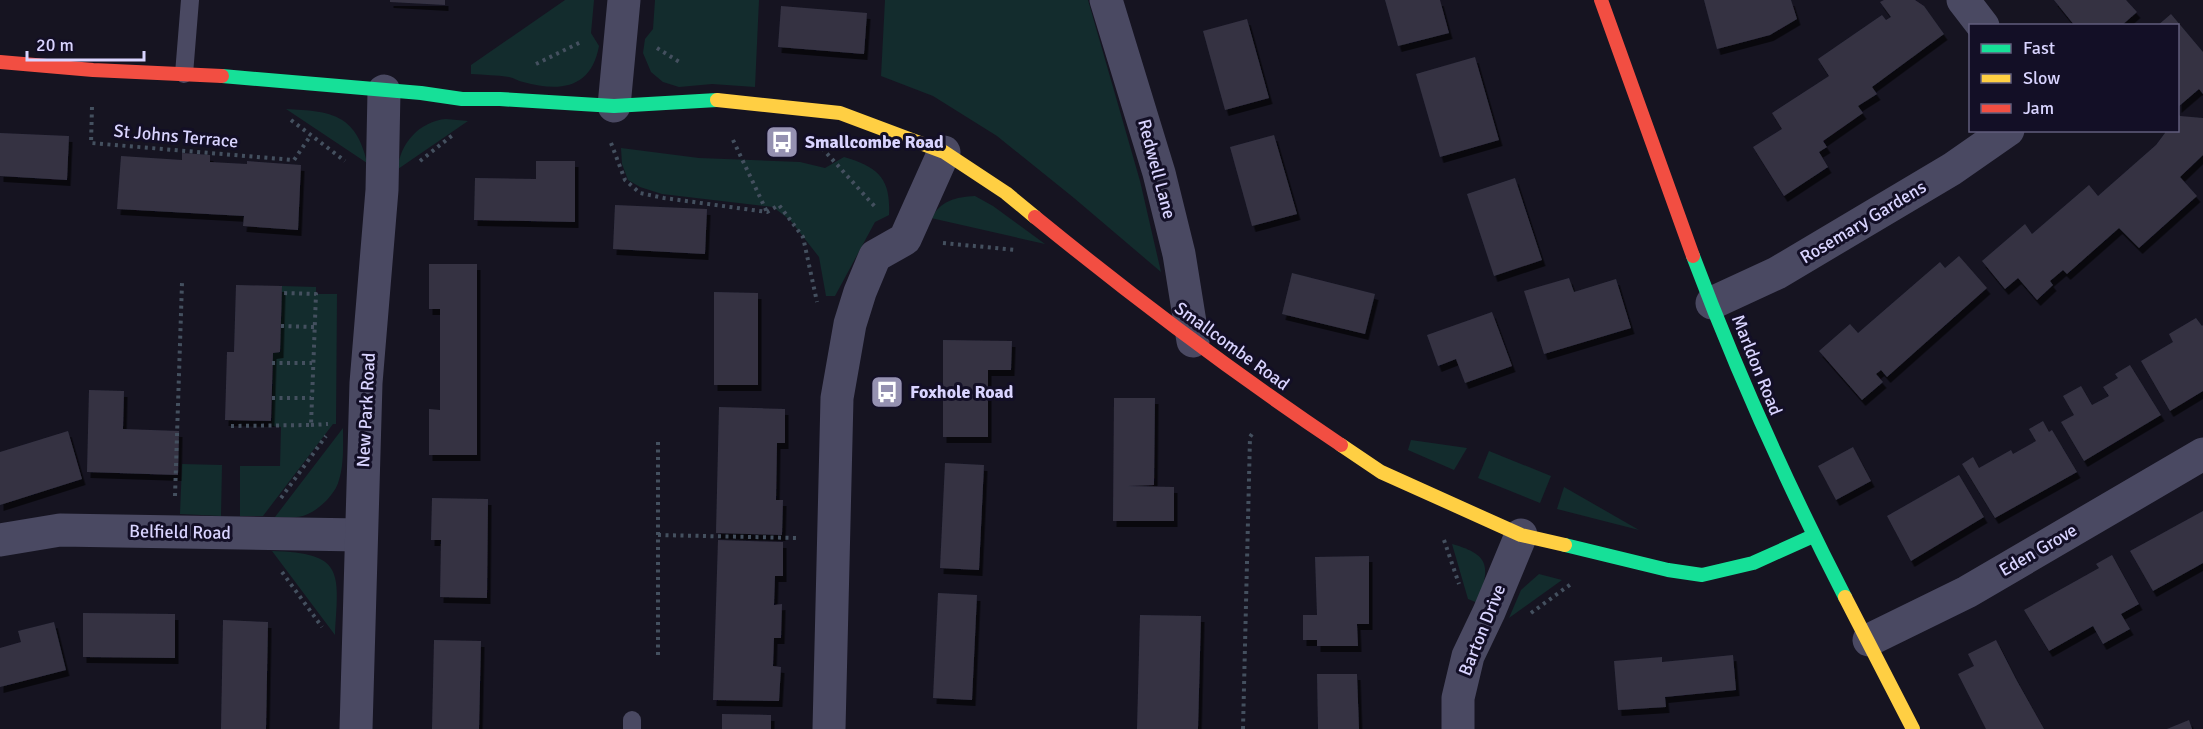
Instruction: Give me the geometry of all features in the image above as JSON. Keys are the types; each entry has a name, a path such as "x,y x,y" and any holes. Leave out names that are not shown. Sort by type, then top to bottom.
{"street":[{"name":"Redwell Lane","path":"1106,0 1159,173 1179,254 1193,340"},
{"name":"Marldon Road","path":"1601,0 1637,104 1759,420 1813,536 1869,640 1913,729"},
{"path":"1963,0 1981,24"},
{"path":"614,106 622,12"},
{"name":"Smallcombe Road","path":"0,62 93,70 228,76 421,93 462,99 614,106 714,100 840,113 944,152 1006,192 1057,236 1277,402 1381,472 1521,535 1668,570 1702,575 1754,563 1813,536"},
{"name":"New Park Road","path":"356,729 366,383 382,190 384,91"},
{"name":"Rosemary Gardens","path":"1712,303 1777,273 1952,169 2005,132"},
{"path":"829,729 837,398 850,324 875,256 904,239 944,152"},
{"name":"Eden Grove","path":"1869,640 1966,592 2203,454"},
{"name":"Belfield Road","path":"0,540 60,530 361,535"},
{"name":"Barton Drive","path":"1458,729 1458,698 1468,656 1521,535"}],"lane":[{"path":"184,74 190,0"}],"path":[{"path":"525,69 622,12 711,84 714,100 767,212"},
{"name":"St Johns Terrace","path":"93,70 91,142 294,160 311,135"},
{"path":"614,106 610,139 625,180 640,193 767,212 779,206 803,237 818,306"},
{"path":"174,533 182,283"},
{"path":"282,293 315,294 311,425"},
{"path":"281,326 314,327"},
{"path":"272,363 312,363"},
{"path":"231,426 336,424 366,383"},
{"path":"272,398 311,398"},
{"path":"1243,729 1250,436 1277,402"},
{"path":"323,628 255,533 329,433"},
{"path":"658,442 658,658"},
{"path":"658,535 834,539"}],"green space":[{"path":"565,0 594,0 591,33 599,46 589,71 581,79 572,84 549,87 509,77 471,74 471,65"},
{"path":"655,0 759,0 755,87 712,84 679,87 663,82 651,72 643,53 645,39 653,29"},
{"path":"885,0 1088,0 1140,181 1161,272 997,136 933,96 881,76"},
{"path":"286,109 316,111 339,118 356,134 367,163"},
{"path":"446,119 468,121 398,169 402,151 413,135 428,124"},
{"path":"621,148 699,158 800,162 825,168 844,157 866,165 880,176 888,192 889,215 875,222 835,296 826,296 819,257 790,220 773,207 662,194 640,187 628,180 622,164"},
{"path":"975,196 993,206 1045,244 931,218 949,201"},
{"path":"282,286 316,287 316,294 337,294 336,424 333,424 263,516 240,516 240,466 280,466 281,427 272,426 273,353 280,352"},
{"path":"343,428 341,474 331,495 313,512 304,516 275,517"},
{"path":"1411,440 1467,448 1454,470 1408,450"},
{"path":"1489,451 1551,476 1540,503 1478,478"},
{"path":"182,464 222,465 221,516 180,514"},
{"path":"1564,487 1639,530 1557,509"},
{"path":"1452,544 1474,553 1481,558 1484,564 1484,581 1478,603 1468,599"},
{"path":"272,551 313,556 325,562 332,570 337,595 335,635"},
{"path":"1539,574 1562,580 1509,618 1521,590"}],"building":[{"path":"390,0 445,0 445,5 390,2"},
{"path":"1385,0 1440,0 1449,33 1398,46"},
{"path":"1704,0 1791,0 1797,19 1770,35 1717,49"},
{"path":"1915,0 1924,6 1944,34 1872,87 1877,94 1858,106 1863,113 1823,141 1827,147 1819,152 1828,167 1784,196 1753,147 1782,129 1772,113 1829,76 1818,59 1882,15 1886,20 1891,17 1880,2"},
{"path":"2054,0 2126,0 2137,12 2123,24 2073,24"},
{"path":"781,6 867,13 864,54 778,47"},
{"path":"2171,14 2203,52 2203,94 2199,89 2179,106 2179,24 2159,24"},
{"path":"1247,19 1269,98 1225,110 1203,31"},
{"path":"1475,57 1499,140 1440,157 1416,74"},
{"path":"2179,114 2203,118 2203,155 2180,177 2197,196 2139,248 2119,228 2067,274 2063,270 2050,281 2053,285 2037,300 2018,278 2005,289 1982,261 2025,224 2032,234 2089,185 2098,196 2156,145 2165,133 2179,132"},
{"path":"0,133 69,136 67,180 0,176"},
{"path":"1274,135 1297,214 1252,226 1230,147"},
{"path":"182,153 210,155 210,162 247,164 247,161 301,165 298,230 243,226 244,216 117,209 121,156 182,160"},
{"path":"536,161 575,161 575,222 474,220 475,178 536,179"},
{"path":"1515,178 1542,260 1494,276 1467,194"},
{"path":"615,205 707,209 705,254 613,249"},
{"path":"1959,256 1987,288 1887,377 1881,370 1876,374 1883,382 1862,400 1819,351 1850,324 1858,333 1940,262 1945,268"},
{"path":"429,264 477,264 477,455 429,455 429,409 440,410 440,309 429,309"},
{"path":"1292,273 1375,294 1365,334 1282,314"},
{"path":"1569,278 1574,292 1616,279 1631,328 1544,354 1524,291"},
{"path":"236,285 282,286 280,352 273,353 271,421 225,420 227,352 234,352"},
{"path":"714,292 758,293 758,385 714,385"},
{"path":"1492,312 1512,366 1465,383 1456,359 1438,366 1427,335"},
{"path":"2196,318 2203,325 2203,391 2170,411 2141,361 2173,342 2169,334"},
{"path":"943,340 1012,341 1011,370 988,370 988,437 943,437"},
{"path":"2130,365 2161,415 2084,461 2061,422 2074,415 2063,396 2081,386 2092,405 2109,396 2103,387 2118,378 2115,374"},
{"path":"89,390 124,391 123,429 179,431 178,475 87,472"},
{"path":"1114,398 1155,398 1154,485 1128,486 1174,487 1174,521 1113,521"},
{"path":"719,407 785,409 785,443 777,443 776,500 783,500 782,535 716,533"},
{"path":"2043,421 2049,432 2052,430 2077,472 1995,518 1962,464 1973,457 1979,468 2011,450 2013,454 2036,441 2029,429"},
{"path":"68,431 82,479 0,505 0,452"},
{"path":"1853,447 1871,481 1836,500 1818,466"},
{"path":"945,463 984,465 979,570 940,568"},
{"path":"1959,475 1984,517 1911,561 1887,516"},
{"path":"432,498 488,499 487,598 440,597 441,540 431,540"},
{"path":"2203,511 2203,563 2153,591 2130,551"},
{"path":"718,540 783,542 783,576 775,576 774,605 782,604 781,638 774,638 773,666 781,667 779,701 713,700"},
{"path":"2112,555 2139,604 2121,614 2130,629 2103,644 2093,626 2049,651 2024,610 2099,568 2096,564"},
{"path":"1369,556 1369,624 1357,624 1358,646 1317,646 1317,640 1303,640 1303,615 1317,615 1315,557"},
{"path":"938,593 977,595 972,700 933,698"},
{"path":"83,613 175,614 175,658 83,657"},
{"path":"1140,615 1201,616 1198,729 1137,729"},
{"path":"223,620 268,622 266,729 221,729"},
{"path":"54,622 66,670 0,687 0,648 21,642 18,631"},
{"path":"434,640 481,641 479,729 432,729"},
{"path":"1996,640 2044,729 1986,729 1958,674 1974,666 1968,654"},
{"path":"1733,655 1736,690 1665,697 1666,707 1618,710 1614,661 1662,657 1662,662"},
{"path":"1317,674 1357,674 1359,729 1318,729"},
{"path":"722,714 771,715 771,729 722,729"},
{"path":"2189,720 2192,729 2167,729"}],"traffic: fast":[{"path":"222,76 421,93 462,99 614,106 717,100"},
{"path":"1693,256 1764,429 1845,597"},
{"path":"1565,545 1668,570 1702,575 1753,563 1813,536"}],"traffic: slow":[{"path":"717,100 840,113 944,152 1006,193 1035,217"},
{"path":"1341,445 1381,472 1521,535 1565,545"},
{"path":"1845,597 1913,729"}],"traffic: jam":[{"path":"1601,0 1693,256"},
{"path":"0,62 93,70 222,76"},
{"path":"1035,217 1185,334 1262,391 1341,445"}],"place":[{"name":"Smallcombe Road","path":"782,142"},
{"name":"Foxhole Road","path":"887,392"}]}
